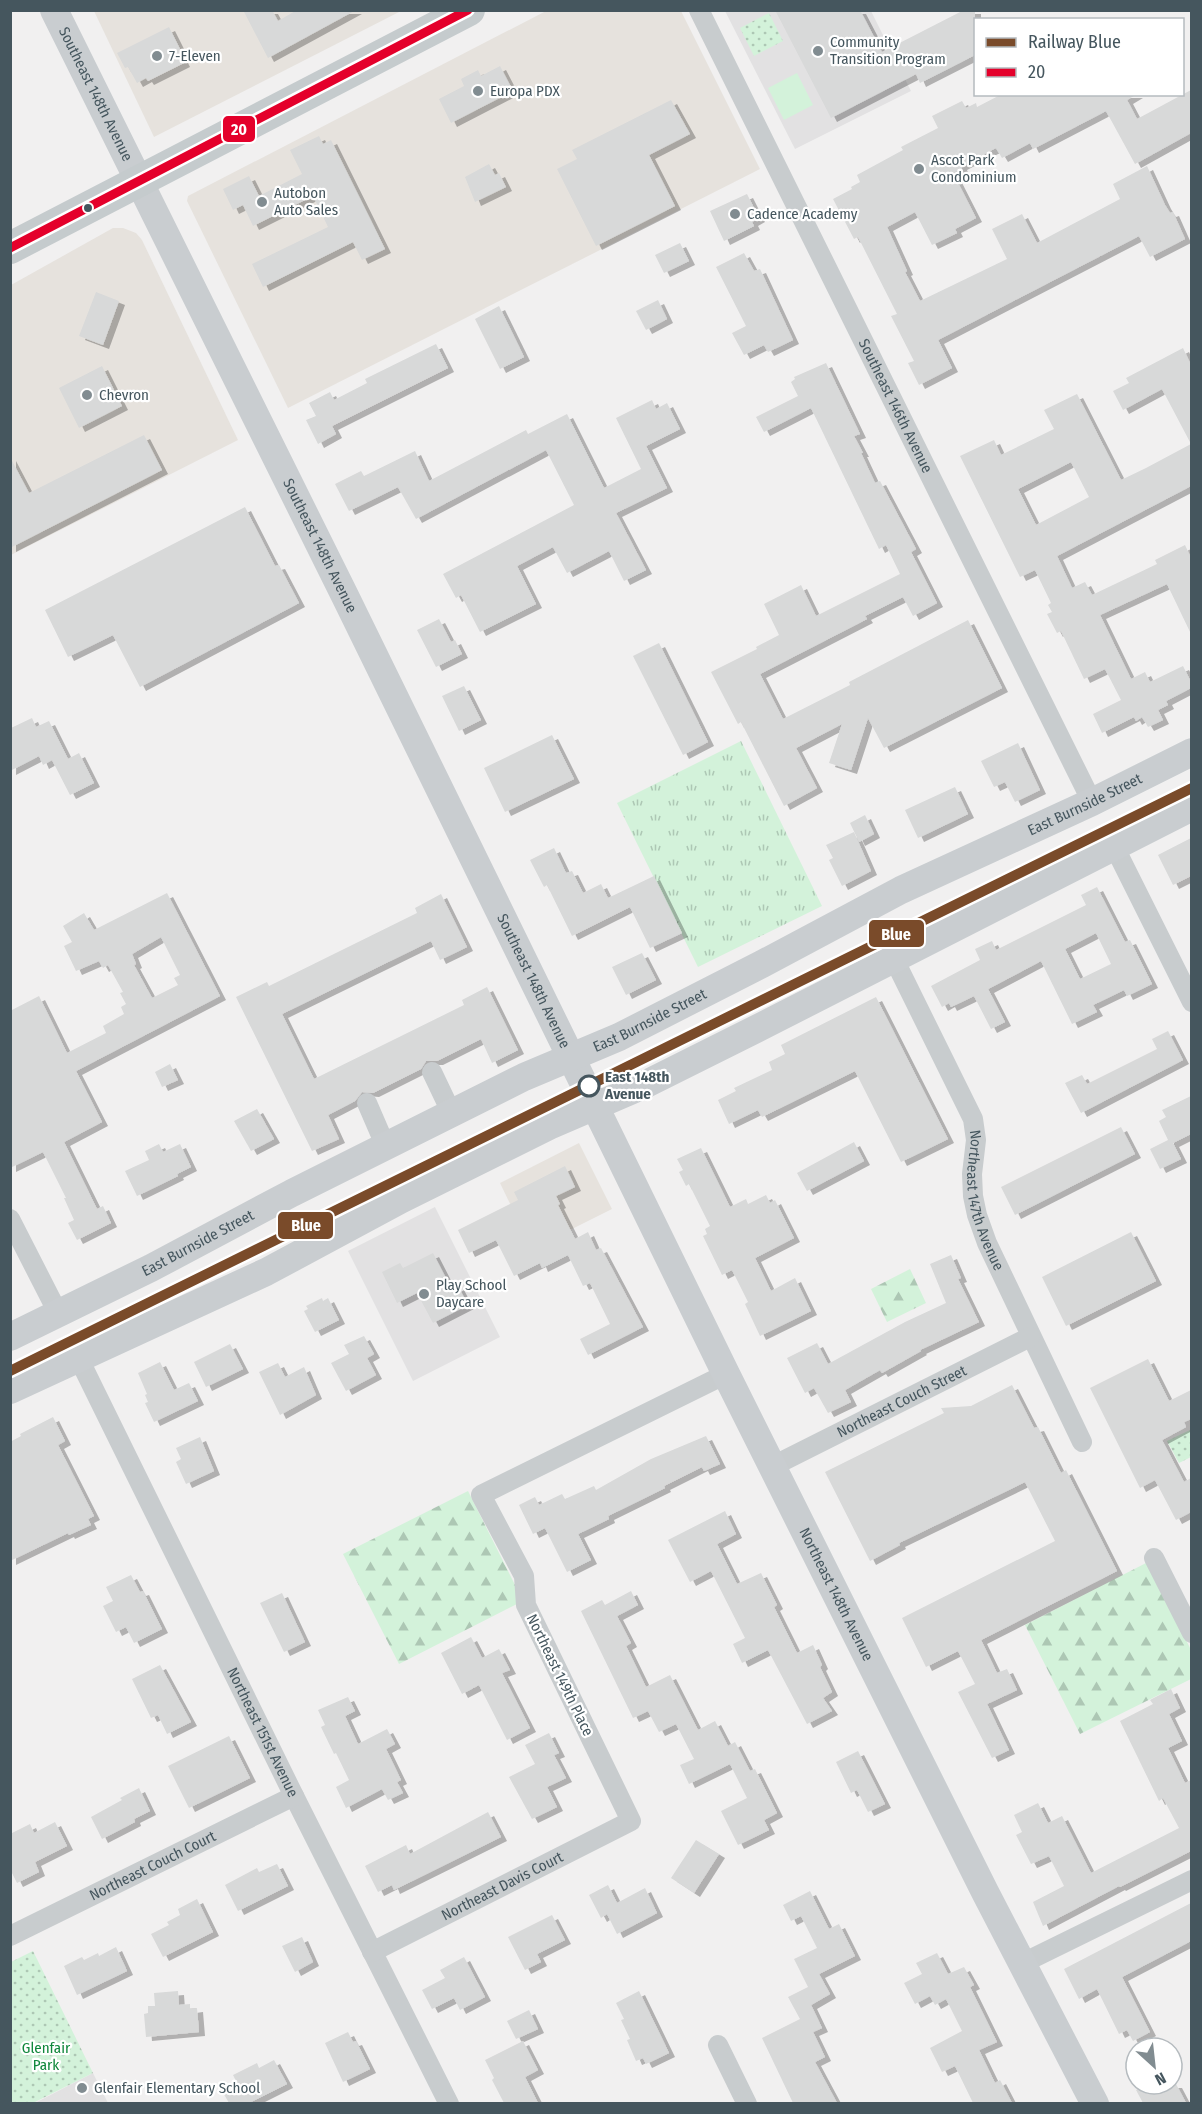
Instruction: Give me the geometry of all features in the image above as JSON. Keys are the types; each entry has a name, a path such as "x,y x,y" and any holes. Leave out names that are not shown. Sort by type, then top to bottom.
{"main road":[{"path":"10,248 469,10"}],"street":[{"name":"Southeast 148th Avenue","path":"54,10 583,1082"},
{"name":"Southeast 146th Avenue","path":"699,10 1092,802"},
{"name":"East Burnside Street","path":"10,1390 266,1272 402,1199 549,1126 618,1037 901,891 1092,802 1191,752"},
{"name":"East Burnside Street","path":"10,1337 151,1268 292,1193 524,1077 642,1086 1191,807"},
{"path":"1114,846 1191,1002"},
{"name":"Northeast 147th Avenue","path":"894,959 973,1119 976,1140 972,1174 973,1196 987,1243 1082,1442"},
{"path":"432,1072 452,1114"},
{"name":"Northeast 148th Avenue","path":"583,1082 726,1374 986,1892 1095,2103"},
{"path":"367,1103 386,1147"},
{"path":"10,1219 58,1313"},
{"name":"Northeast Couch Street","path":"773,1466 1030,1336"},
{"name":"Northeast 151st Avenue","path":"79,1359 294,1796 449,2103"},
{"name":"Northeast 149th Place","path":"631,1821 526,1605 524,1576 481,1495 726,1374"},
{"path":"1154,1558 1191,1633"},
{"name":"Northeast Couch Court","path":"10,1936 294,1796"},
{"name":"Northeast Davis Court","path":"372,1952 631,1821"},
{"path":"1023,1963 1191,1880"},
{"path":"718,2045 747,2103"}],"shaded area":[{"path":"94,11 401,11 154,137"},
{"path":"546,11 681,11 760,169 288,408 187,201 188,196"},
{"name":"Community Transition Program","path":"725,11 871,11 911,91 795,149"},
{"path":"113,228 123,228 136,233 142,240 238,440 11,555 11,285"},
{"path":"579,1143 612,1209 532,1249 500,1183"},
{"name":"Play School Daycare","path":"435,1207 500,1337 413,1381 348,1251"},
{"name":"Glenfair Elementary School","path":"93,2073 108,2103 33,2104"}],"green space":[{"path":"769,13 783,41 754,56 740,28"},
{"path":"797,73 813,105 784,120 768,88"},
{"path":"741,741 822,906 698,967 617,803"},
{"path":"910,1269 926,1303 887,1322 871,1289"},
{"path":"1190,1430 1191,1457 1179,1463 1167,1441"},
{"path":"468,1491 523,1601 399,1664 343,1554"},
{"path":"1148,1562 1191,1650 1191,1679 1080,1734 1025,1625"},
{"name":"Glenfair Park","path":"33,1951 93,2073 33,2103 11,2103 11,1962"}],"building":[{"path":"243,10 272,10 278,21 297,10 356,10 268,58"},
{"path":"775,10 860,10 882,52 964,10 975,10 974,56 920,83 916,74 831,118"},
{"path":"169,27 184,57 182,59 184,63 148,81 146,78 137,83 117,53"},
{"path":"500,66 513,91 451,123 439,99 464,86 461,79 478,70 481,76"},
{"path":"1191,90 1191,133 1135,164 1106,111 1033,149 1030,143 1002,158 996,148 961,166 962,169 953,173 976,218 955,229 957,233 932,245 915,212 887,227 907,271 905,272 920,301 1007,259 992,229 1022,214 1037,243 1120,199 1113,184 1147,166 1165,205 1170,213 1173,212 1185,239 1150,257 1139,236 938,340 952,368 919,385 908,363 914,361 891,316 897,314 858,237 854,239 833,199 860,182 857,175 903,150 901,147 938,128 932,116 962,101 966,108 976,103 977,107 998,96 1134,96 1127,100 1137,119 1180,96 1184,96"},
{"path":"671,100 690,134 649,155 675,206 596,246 557,169 577,159 572,150"},
{"path":"319,136 323,144 331,140 385,249 362,260 353,242 263,287 252,264 328,227 313,196 253,226 243,205 233,210 223,189 249,176 259,196 302,174 290,150"},
{"path":"489,164 495,175 499,173 506,187 475,202 465,177"},
{"name":"Cadence Academy","path":"747,194 759,218 752,222 754,226 724,241 710,211"},
{"path":"680,243 689,261 664,273 655,255"},
{"path":"744,253 754,271 760,269 793,340 768,352 764,345 744,355 732,333 746,326 716,267"},
{"name":"Chevron","path":"96,292 119,301 103,345 79,336"},
{"path":"658,300 667,319 646,330 636,311"},
{"path":"499,306 524,357 500,369 475,319"},
{"path":"436,344 448,368 332,426 336,434 318,444 306,420 316,416 309,403 330,392 334,400 367,383 365,379"},
{"path":"1183,348 1191,365 1191,444 1162,389 1123,410 1113,391 1129,383 1126,378"},
{"path":"826,363 860,434 854,436 863,453 861,453 875,483 880,481 916,549 911,552 937,603 913,616 903,597 865,616 867,619 760,674 783,719 968,620 1002,688 884,748 868,718 851,770 829,763 842,724 796,748 817,788 784,806 741,722 738,724 711,672 779,635 764,604 801,585 816,616 900,574 886,545 879,549 811,408 764,432 756,417 798,396 791,382 795,379 794,377"},
{"name":"Chevron","path":"102,366 122,406 79,428 59,388"},
{"path":"1077,394 1121,480 1191,444 1191,486 1057,556 1072,588 1085,582 1092,595 1157,564 1155,560 1185,545 1191,558 1191,634 1167,584 1100,615 1131,679 1145,672 1150,682 1183,666 1191,682 1191,688 1166,701 1168,705 1158,710 1163,720 1148,727 1142,717 1136,721 1134,717 1102,733 1093,714 1121,700 1105,669 1084,679 1061,631 1057,633 1047,614 1052,612 1048,605 1051,603 1035,570 1020,577 960,456 994,440 1001,455 1054,429 1044,410","holes":["1071,462 1089,497 1036,525 1018,489"]},
{"path":"652,400 656,409 667,403 680,429 646,446 667,488 616,513 646,570 624,581 609,551 567,573 553,547 517,566 536,604 480,632 461,595 456,598 443,574 574,505 546,450 416,519 398,487 349,511 335,484 361,471 364,476 415,451 429,481 526,430 528,434 567,414 604,488 641,469 616,418"},
{"path":"144,435 162,470 10,548 10,457 29,493"},
{"path":"245,507 275,566 279,565 299,603 140,687 113,635 68,657 45,610"},
{"path":"439,619 451,642 455,640 462,654 436,667 417,630"},
{"path":"659,643 708,742 683,755 633,656"},
{"path":"464,686 481,720 459,731 442,696"},
{"path":"32,718 36,727 49,721 68,759 79,753 94,783 70,795 52,760 43,765 39,756 10,771 11,728"},
{"path":"552,735 574,779 505,812 484,768"},
{"path":"1018,743 1040,790 1015,802 1005,782 994,787 981,761"},
{"path":"955,787 968,814 918,838 905,810"},
{"path":"865,815 874,834 859,842 850,823"},
{"path":"854,832 871,871 842,886 829,860 833,858 826,845"},
{"path":"1191,838 1191,876 1173,885 1158,855"},
{"path":"554,848 566,873 572,871 583,893 601,884 608,898 654,876 682,933 650,948 630,907 572,936 547,885 544,887 530,860"},
{"path":"1097,887 1125,942 1130,940 1152,984 1127,996 1124,990 1093,1005 1097,1012 1072,1024 1041,961 988,989 1005,1022 991,1029 974,996 951,1007 949,1003 942,1007 931,986 980,960 975,949 992,941 996,950 1086,905 1081,895","holes":["1096,933 1111,964 1080,979 1065,949"]},
{"path":"167,893 220,996 76,1071 102,1122 64,1142 97,1209 103,1206 111,1223 77,1240 68,1223 74,1220 64,1198 66,1198 43,1152 10,1168 10,1011 39,996 67,1053 106,1033 103,1026 124,1014 121,1007 126,1004 120,993 123,992 108,965 103,968 99,961 76,971 64,946 72,942 63,926 84,913 94,930","holes":["161,937 180,975 174,978 178,985 152,998 134,965 136,964 132,954"]},
{"path":"441,894 467,947 440,960 431,941 282,1014 314,1079 464,1005 462,1000 487,987 518,1050 492,1063 481,1039 437,1061 426,1061 421,1069 373,1093 362,1092 355,1101 328,1115 339,1139 312,1151 236,997 267,982 269,986 417,913 415,908"},
{"path":"642,953 656,980 626,995 612,967"},
{"path":"876,997 948,1139 901,1162 855,1071 762,1117 758,1110 729,1124 718,1100 736,1091 734,1088 772,1070 769,1062 785,1054 781,1045"},
{"path":"1168,1031 1183,1060 1081,1113 1065,1083 1082,1075 1087,1084 1157,1049 1152,1039"},
{"path":"170,1064 178,1080 162,1087 155,1072"},
{"path":"1191,1096 1191,1134 1173,1143 1181,1159 1160,1169 1150,1149 1168,1140 1159,1121 1166,1117 1162,1110"},
{"path":"257,1109 274,1139 251,1151 234,1121"},
{"path":"1121,1127 1135,1154 1015,1215 1001,1187"},
{"path":"854,1142 864,1161 807,1191 797,1173"},
{"path":"159,1144 163,1152 180,1144 191,1167 137,1196 125,1171 149,1160 145,1151"},
{"path":"701,1148 730,1207 746,1199 748,1204 766,1195 770,1203 775,1200 794,1238 755,1258 771,1291 795,1278 811,1311 760,1336 745,1304 748,1302 732,1270 722,1275 703,1236 707,1234 705,1229 710,1226 689,1184 686,1186 679,1172 683,1170 677,1159"},
{"path":"565,1166 575,1187 556,1196 560,1204 558,1205 575,1239 588,1232 596,1250 601,1248 643,1327 588,1355 580,1339 610,1324 590,1283 583,1286 568,1255 542,1268 540,1263 514,1276 496,1240 469,1253 458,1230 518,1200 514,1192"},
{"path":"1131,1232 1156,1281 1066,1326 1042,1277"},
{"path":"433,1253 452,1290 458,1286 468,1305 433,1323 417,1293 397,1303 382,1272 400,1263 403,1268"},
{"path":"951,1255 961,1278 958,1279 979,1322 920,1350 882,1373 880,1370 845,1390 851,1402 828,1413 814,1388 805,1393 787,1358 817,1343 828,1364 905,1322 946,1303 930,1264"},
{"path":"322,1298 323,1301 328,1298 339,1320 315,1332 304,1311 308,1309 306,1306"},
{"path":"364,1336 374,1354 367,1358 376,1375 346,1391 331,1363 349,1354 344,1345"},
{"path":"230,1344 243,1369 206,1387 194,1362"},
{"path":"1148,1359 1169,1401 1191,1390 1191,1419 1184,1422 1186,1427 1162,1440 1184,1482 1191,1478 1191,1512 1176,1520 1155,1480 1140,1488 1090,1388"},
{"path":"160,1362 174,1390 189,1383 198,1401 154,1422 145,1403 148,1402 145,1395 147,1394 138,1373"},
{"path":"278,1363 285,1377 304,1367 316,1395 280,1415 259,1372"},
{"path":"1012,1385 1034,1428 1038,1427 1061,1473 1066,1470 1117,1571 981,1640 997,1673 1007,1669 1017,1690 987,1704 1009,1750 992,1758 958,1692 975,1684 958,1651 926,1667 902,1618 1055,1541 1025,1482 899,1543 900,1545 870,1561 825,1472 944,1413 941,1408 971,1406"},
{"path":"53,1417 65,1441 58,1445 94,1516 88,1519 91,1525 69,1535 68,1533 10,1561 10,1442 21,1436 20,1434"},
{"path":"706,1436 720,1464 704,1471 702,1467 578,1534 591,1560 567,1572 545,1528 533,1534 519,1505 535,1497 539,1505 562,1494 565,1499 594,1486 596,1490 651,1459"},
{"path":"200,1437 214,1471 186,1484 176,1462 181,1459 176,1448"},
{"path":"725,1511 736,1534 717,1544 737,1584 761,1573 777,1605 774,1607 797,1653 813,1645 822,1665 820,1667 832,1692 823,1698 832,1711 807,1724 768,1650 742,1663 733,1644 745,1638 711,1571 690,1582 668,1540"},
{"path":"131,1575 140,1592 143,1591 162,1629 134,1643 126,1627 116,1632 103,1606 113,1601 106,1587"},
{"path":"631,1591 638,1605 617,1616 631,1643 626,1646 646,1687 670,1675 698,1730 715,1721 728,1746 735,1742 750,1771 755,1769 777,1813 764,1820 769,1830 738,1845 721,1811 747,1798 730,1764 689,1784 680,1765 694,1759 676,1724 659,1732 648,1711 633,1718 581,1611 602,1600 605,1605"},
{"path":"282,1593 305,1642 284,1652 260,1603"},
{"path":"471,1637 482,1658 499,1649 510,1670 502,1673 530,1728 507,1740 479,1685 462,1694 441,1653"},
{"path":"160,1665 191,1722 167,1734 158,1715 151,1718 132,1679"},
{"path":"1171,1689 1180,1708 1169,1714 1182,1741 1168,1748 1185,1783 1191,1780 1191,1851 1043,1926 1033,1902 1064,1886 1049,1856 1031,1864 1016,1835 1022,1832 1014,1815 1038,1803 1048,1823 1062,1816 1091,1873 1179,1828 1163,1798 1159,1801 1120,1721 1153,1704 1150,1700"},
{"path":"348,1697 355,1711 345,1716 358,1744 387,1729 395,1744 386,1749 401,1780 397,1782 403,1793 388,1800 382,1789 346,1808 336,1787 349,1780 321,1727 325,1725 318,1710"},
{"path":"549,1733 559,1753 554,1755 566,1778 547,1787 557,1807 532,1819 509,1777 535,1764 525,1745"},
{"path":"229,1736 250,1778 189,1808 168,1766"},
{"path":"858,1751 885,1804 868,1812 857,1790 851,1793 836,1762"},
{"path":"139,1788 150,1811 134,1819 135,1822 102,1839 91,1817"},
{"path":"488,1812 501,1837 394,1890 392,1885 378,1892 365,1866 406,1845 410,1854"},
{"path":"55,1822 67,1846 35,1862 39,1872 17,1883 10,1869 10,1834 30,1824 34,1833"},
{"path":"696,1840 719,1854 694,1893 671,1878"},
{"path":"277,1864 288,1886 238,1911 225,1885 257,1868 259,1872"},
{"path":"608,1885 617,1903 645,1888 657,1913 617,1934 607,1914 601,1918 589,1895"},
{"path":"810,1891 829,1929 839,1924 855,1956 819,1974 830,1994 811,2005 822,2028 813,2032 825,2057 815,2062 837,2103 793,2103 762,2038 800,2019 788,1997 808,1987 794,1959 817,1948 801,1916 791,1921 783,1905"},
{"path":"197,1899 213,1932 163,1957 151,1934 169,1925 167,1922 180,1915 178,1909"},
{"path":"1191,1903 1191,1941 1122,1977 1150,2032 1142,2036 1130,2036 1127,2030 1119,2034 1097,1989 1079,1999 1064,1969"},
{"path":"552,1915 565,1940 537,1954 541,1962 525,1970 508,1937"},
{"path":"302,1937 313,1962 295,1972 282,1946"},
{"path":"116,1947 127,1971 77,1995 64,1966 82,1957 84,1960 98,1953 99,1956"},
{"path":"937,1953 948,1974 964,1967 974,1985 970,1987 997,2042 979,2050 995,2083 1000,2080 1012,2103 973,2103 955,2066 942,2072 930,2048 962,2031 946,1999 935,2005 930,1996 915,2004 904,1983 922,1974 916,1963"},
{"path":"464,1957 485,1997 460,2010 454,1998 432,2009 422,1990 445,1978 440,1970"},
{"path":"178,1991 179,2005 190,2004 190,2009 197,2008 199,2032 146,2037 144,2014 148,2013 148,2006 155,2006 154,1993"},
{"path":"639,1991 669,2053 646,2064 643,2058 636,2061 627,2040 630,2039 621,2020 624,2019 616,2003"},
{"path":"529,2010 538,2029 516,2039 507,2021"},
{"path":"348,2032 353,2042 356,2041 370,2069 343,2082 325,2043"},
{"path":"523,2041 538,2070 525,2077 538,2103 504,2103 485,2060"},
{"path":"274,2060 287,2084 249,2103 229,2103 221,2089 236,2081 233,2075 257,2063 259,2068"},
{"path":"1139,2096 1182,2096 1186,2103 1143,2103"}],"rail line":[{"name":"Blue","path":"10,1371 1192,788"}],"transit line":[{"name":"20","path":"10,248 468,10"}],"place":[{"name":"Community Transition Program","path":"818,51"},
{"name":"7-Eleven","path":"157,56"},
{"name":"Europa PDX","path":"478,91"},
{"name":"Ascot Park Condominium","path":"919,169"},
{"name":"Autobon Auto Sales","path":"262,202"},
{"name":"Cadence Academy","path":"735,214"},
{"name":"Chevron","path":"87,395"},
{"name":"East 148th Avenue","path":"589,1086"},
{"name":"Play School Daycare","path":"424,1294"},
{"name":"Glenfair Elementary School","path":"82,2088"}]}
